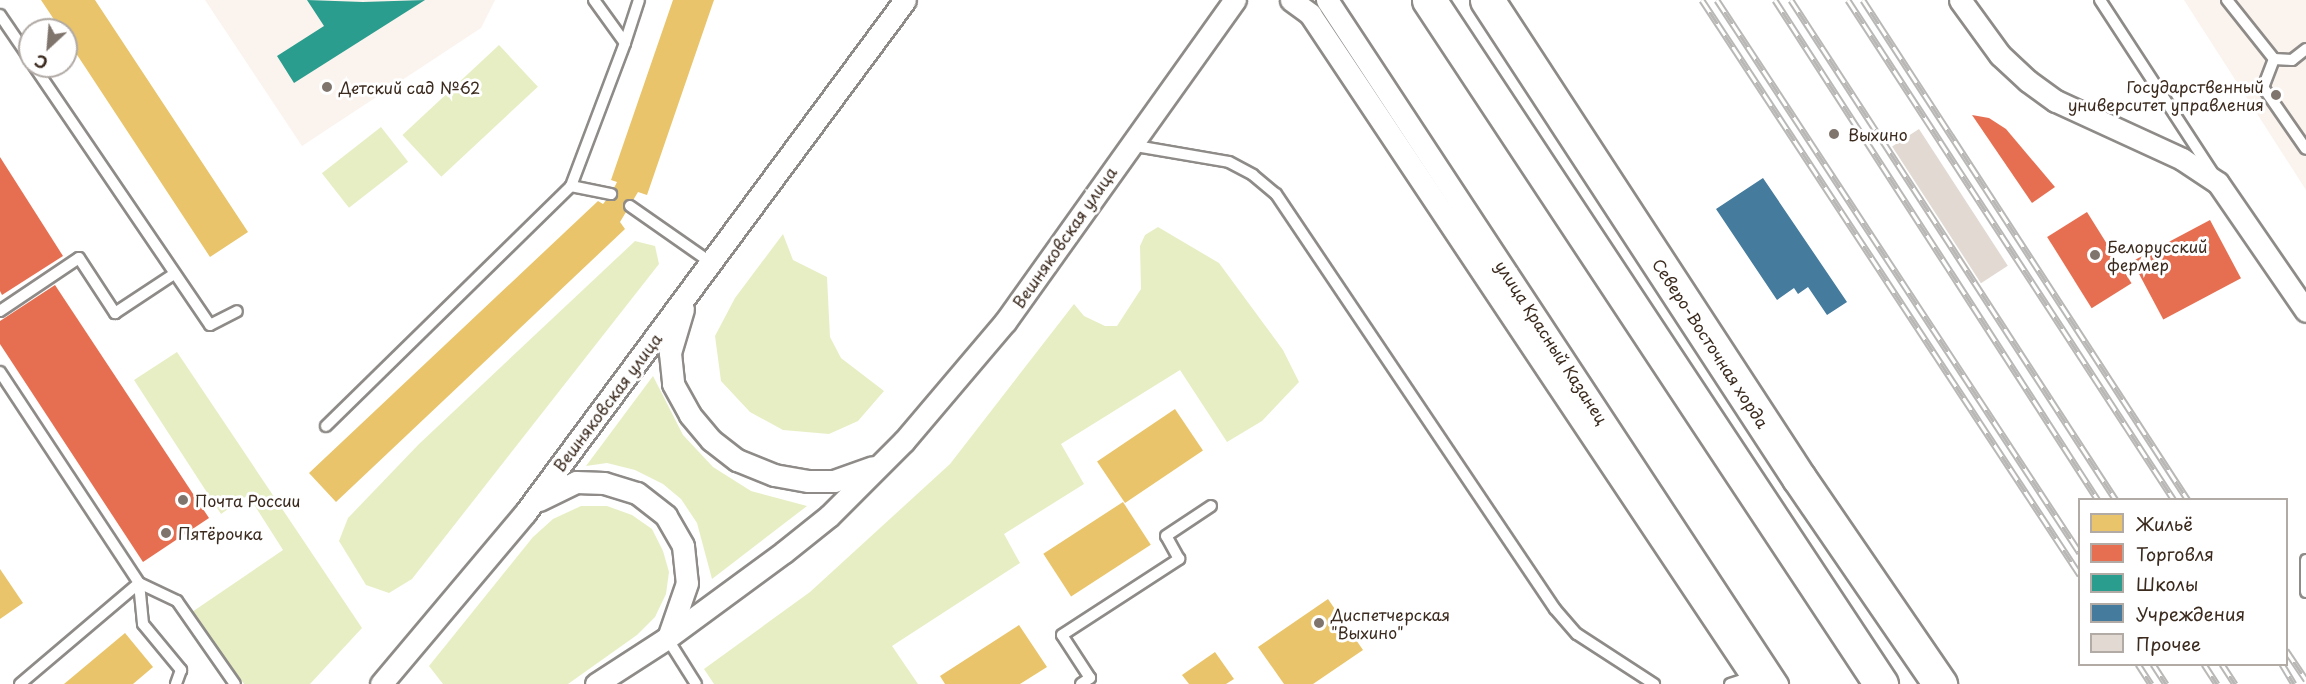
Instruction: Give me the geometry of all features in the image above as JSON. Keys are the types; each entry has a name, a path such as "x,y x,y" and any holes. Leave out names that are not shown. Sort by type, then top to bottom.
{"main road":[{"path":"1429,0 1881,684"},
{"name":"Северо-Восточная хорда","path":"1487,0 1799,478 1940,684"}],"street":[{"name":"Вешняковская улица","path":"381,684 525,513 905,0"},
{"name":"Вешняковская улица","path":"596,684 667,638 802,538 881,464 944,397 1005,322 1129,145 1235,0"},
{"name":"улица Красный Казанец","path":"1291,0 1310,14 1754,680"},
{"name":"улица Красный Казанец","path":"1327,0 1775,684"},
{"path":"1960,0 2000,55 2049,96 2182,159 2218,183 2306,311"},
{"name":"Вешняковская улица","path":"710,262 676,324 670,353 673,384 690,415 711,440 737,460 774,475 834,481 881,464"},
{"name":"Вешняковская улица","path":"525,513 546,494 576,482 604,483 637,493 666,516 683,546 687,583 680,613 667,638"}],"lane":[{"path":"594,0 625,43"},
{"path":"326,426 571,186 639,0"},
{"path":"2100,0 2218,183"},
{"path":"2227,0 2274,59 2292,60 2306,49"},
{"path":"0,15 18,41"},
{"path":"2274,59 2263,87 2306,149"},
{"path":"42,78 210,325 237,311"},
{"path":"1129,145 1229,162 1253,175 1276,194 1555,609 1577,633 1654,684"},
{"path":"571,186 611,194"},
{"path":"630,206 710,262"},
{"path":"0,311 79,258 115,313 174,274"},
{"path":"0,372 139,583 143,624 181,670 176,684"},
{"path":"1081,684 1090,678 1062,635 1179,559 1166,536 1211,506"},
{"path":"2306,560 2306,592"},
{"path":"20,684 139,583"},
{"path":"139,583 177,601 235,684"},
{"path":"667,638 696,684"},
{"path":"1731,684 1754,680 1775,684"}],"shaded area":[{"name":"Детский сад №62","path":"205,0 495,0 481,28 302,146"},
{"name":"Государственный университет управления","path":"2184,0 2306,0 2306,190"}],"green space":[{"path":"499,45 538,87 441,177 402,135"},
{"path":"381,127 408,162 349,208 322,173"},
{"path":"1158,227 1219,263 1283,350 1299,382 1262,421 1227,442 1180,370 1061,444 1084,484 1004,534 1020,563 892,646 918,684 714,684 704,669 810,592 950,464 1074,304 1084,316 1105,326 1117,326 1141,289 1140,246 1145,235"},
{"path":"783,234 793,260 827,277 830,337 841,358 884,391 858,421 829,434 783,430 750,412 721,381 715,336 735,298"},
{"path":"635,241 655,246 659,264 412,579 389,593 366,585 339,541 348,518 419,444"},
{"path":"177,352 362,628 310,684 244,684 192,612 283,550 248,495 221,514 134,380"},
{"path":"653,376 683,435 713,467 751,491 807,506 712,579 697,523 681,499 663,484 635,470 607,463 586,466"},
{"path":"581,506 607,506 632,515 652,529 663,551 669,572 666,594 655,617 637,635 568,684 443,684 429,666 533,537 553,519"}],"building: Жильё":[{"path":"41,0 95,0 248,232 210,257 78,56 78,18 53,18"},
{"path":"673,0 714,0 647,195 638,192 620,222 625,229 336,502 309,473 598,201 603,204 611,194 617,182 611,180"},
{"path":"1175,409 1203,450 1125,503 1097,462"},
{"path":"1123,502 1151,545 1071,597 1043,554"},
{"path":"0,569 23,603 0,619"},
{"name":"Диспетчерская \"Выхино\"","path":"1328,599 1363,650 1313,684 1284,684 1258,647"},
{"path":"1019,625 1047,667 1020,684 945,684 940,676"},
{"path":"125,633 153,667 133,684 64,684"},
{"path":"1215,652 1234,679 1226,684 1189,684 1182,675"}],"building: Торговля":[{"path":"1972,115 1989,118 2006,129 2055,187 2032,203"},
{"path":"0,157 63,256 2,295 0,291"},
{"path":"2087,212 2132,283 2092,308 2047,237"},
{"path":"2210,220 2241,278 2163,320 2132,261"},
{"path":"55,285 209,518 143,562 0,344 0,321"}],"building: Школы":[{"path":"307,0 363,2 425,0 294,83 277,56 324,26"}],"building: Учреждения":[{"path":"1763,178 1847,302 1827,315 1808,287 1798,294 1794,288 1777,300 1716,209"}],"building: Прочее":[{"path":"1919,129 2008,266 1981,283 1892,146"}],"railway":[{"path":"1702,0 2078,572"},
{"path":"1717,0 2078,550"},
{"path":"1775,0 2097,498"},
{"path":"1791,0 2115,498"},
{"path":"1848,0 2173,498"},
{"path":"1863,0 2187,498"},
{"path":"2288,653 2306,680"},
{"path":"2139,666 2151,684"},
{"path":"2154,666 2166,684"},
{"path":"2205,666 2217,684"},
{"path":"2223,666 2235,684"},
{"path":"2283,666 2294,684"}],"place":[{"name":"Детский сад №62","path":"327,87"},
{"name":"Государственный университет управления","path":"2276,95"},
{"name":"Выхино","path":"1834,134"},
{"name":"Белорусский фермер","path":"2095,255"},
{"name":"Почта России","path":"183,500"},
{"name":"Пятёрочка","path":"166,533"},
{"name":"Диспетчерская \"Выхино\"","path":"1319,623"}]}
